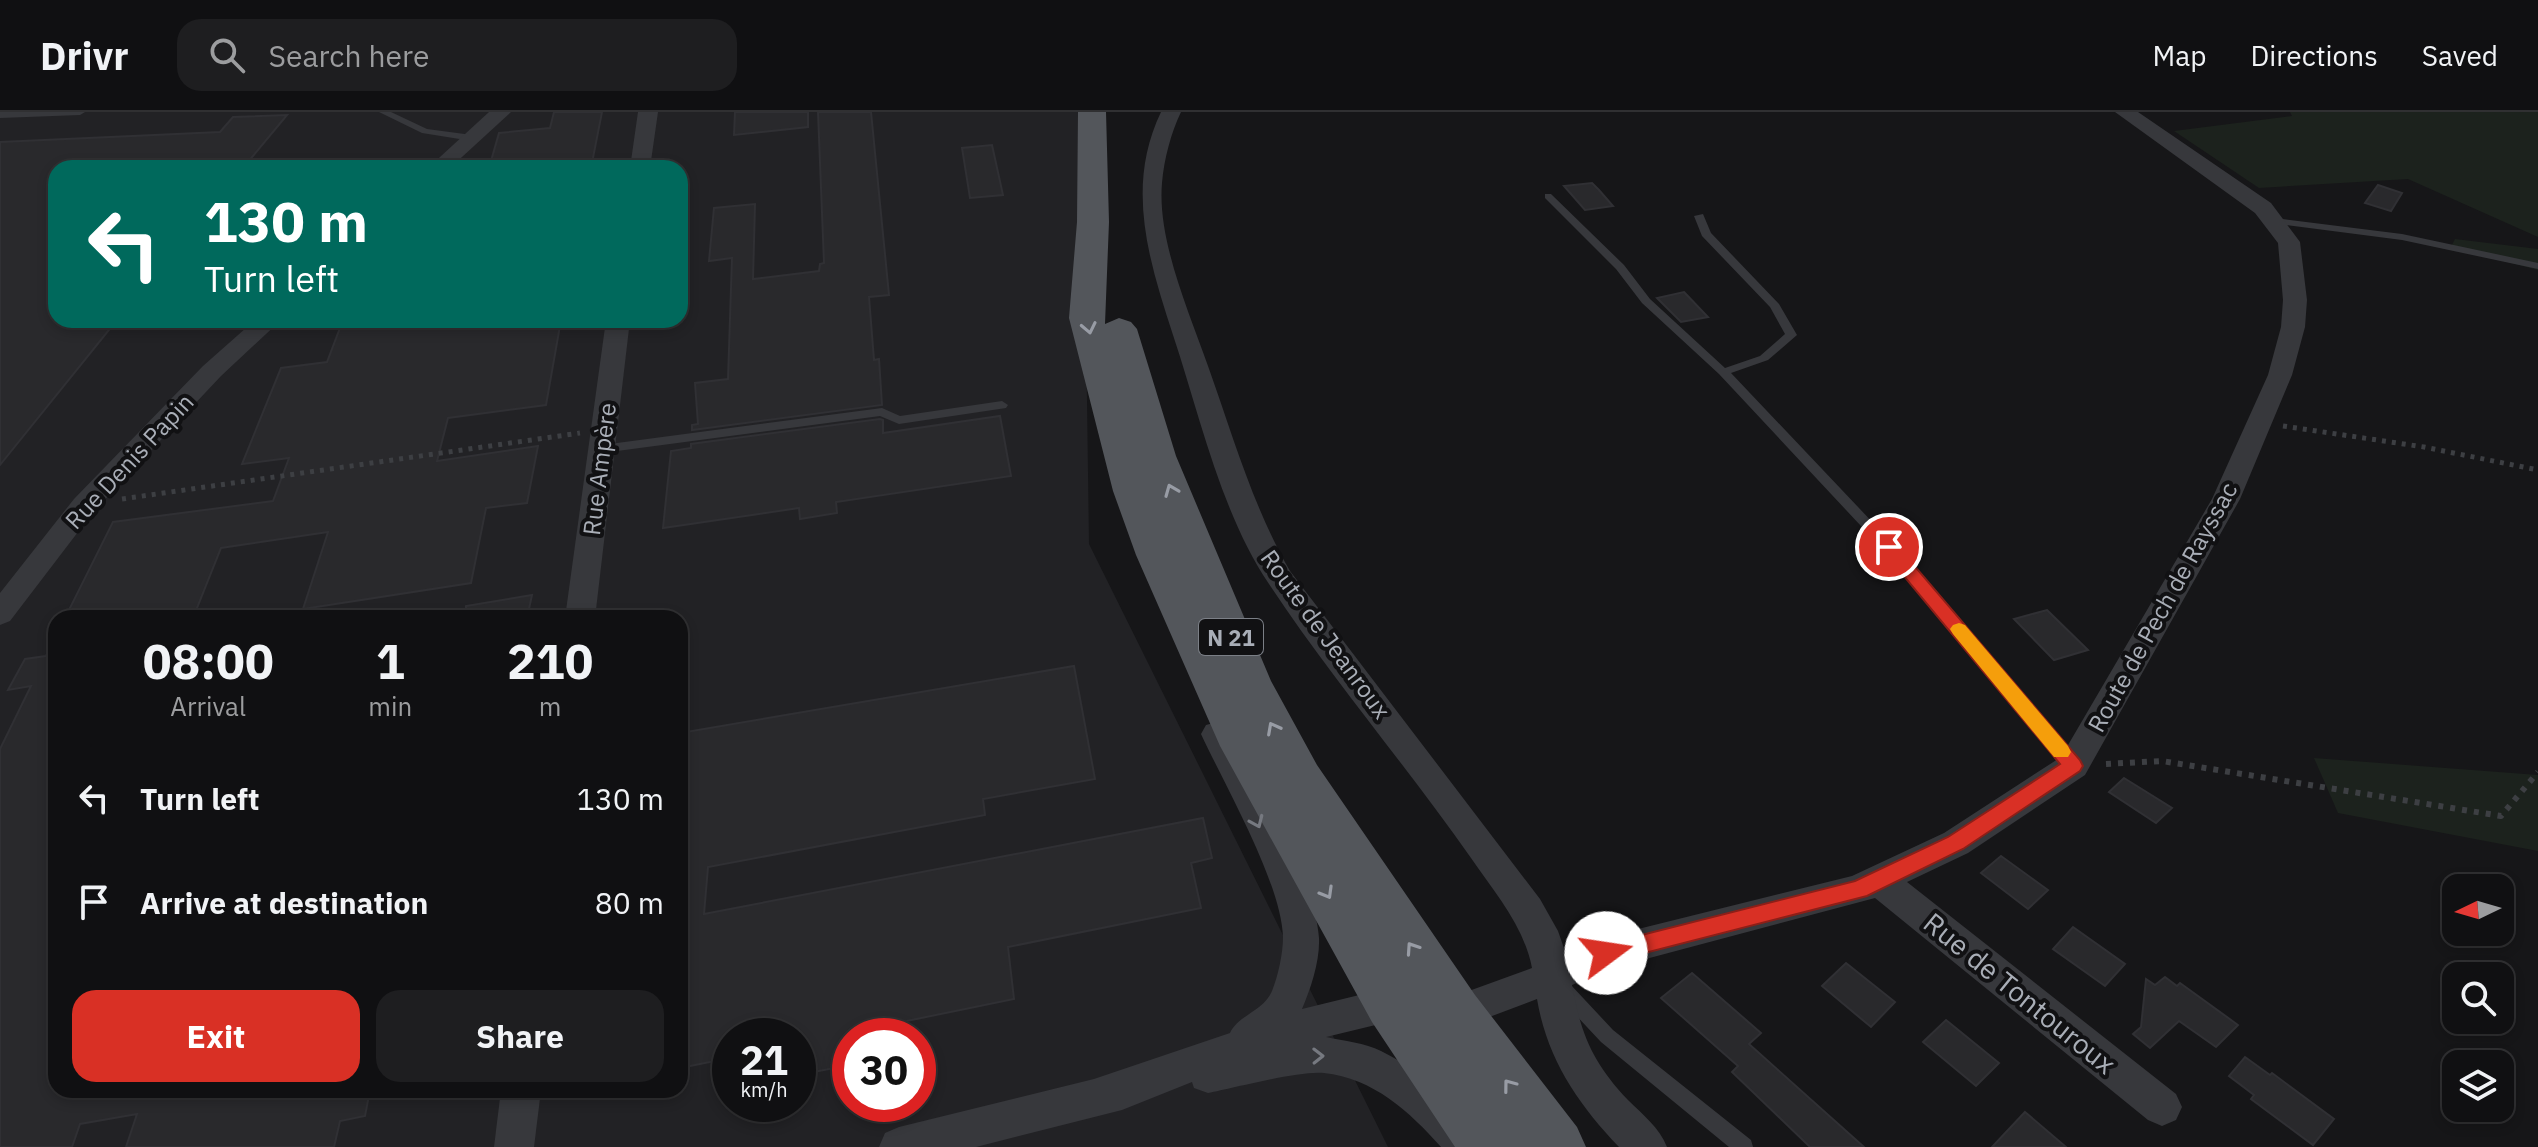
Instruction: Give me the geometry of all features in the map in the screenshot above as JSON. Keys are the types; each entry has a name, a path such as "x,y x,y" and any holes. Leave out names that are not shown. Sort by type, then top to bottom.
{"main road":[{"name":"N 21","path":"1092,112 1093,222 1086,318 1133,491 1162,569 1237,733 1392,1004 1490,1147"},
{"name":"N 21","path":"1093,222 1117,321 1157,456 1248,681 1300,779 1455,1013 1556,1147"}],"street":[{"path":"447,160 501,112"},
{"path":"641,160 648,112"},
{"name":"Route de Jeanroux","path":"1171,112 1156,153 1151,184 1155,236 1174,302 1250,525 1279,577 1469,828 1527,910 1545,942 1566,1043 1600,1097 1647,1147"},
{"name":"Route de Pech de Rayssac","path":"1552,977 1606,953 1859,889 1956,843 2073,766 2226,499 2280,375 2293,327 2293,258 2289,242 2275,221 2253,199 2125,112"},
{"name":"Rue Denis Papin","path":"0,614 84,505 212,371 260,328"},
{"name":"Rue Ampère","path":"581,610 617,328"},
{"path":"1104,1094 1223,1050 1266,1025 1285,1006 1295,978 1301,939 1296,907 1284,875 1201,699 1164,611 1157,588 1162,569"},
{"name":"Rue de Tontouroux","path":"1879,880 2162,1107"},
{"path":"1104,1094 1313,1023 1392,1004 1455,1013 1552,977"},
{"path":"899,1147 1104,1094 1321,1054 1368,1064 1426,1101 1468,1147"},
{"path":"514,1147 520,1098"}],"lane":[{"path":"0,115 80,112"},
{"path":"384,112 425,131 472,138"},
{"path":"1548,196 1620,267 1646,301 1723,372 1908,568 2073,766"},
{"path":"1699,216 1706,234 1775,306 1791,335 1764,358 1723,372"},
{"path":"2275,221 2402,237 2538,266"},
{"path":"603,440 882,412 899,420 1002,405"},
{"path":"1552,977 1607,1036 1744,1147"}],"path":[{"path":"2258,424 2342,433 2538,470"},
{"path":"84,505 603,440"},
{"path":"2073,766 2162,761 2501,816 2538,772"}],"shaded area":[{"path":"0,112 1083,112 1089,544 1388,1147 0,1147"},
{"path":"2290,112 2538,112 2538,237 2408,179 2259,188 2174,131 2292,116"},
{"path":"2455,239 2538,249 2538,270 2451,247"},
{"path":"2314,758 2538,775 2538,851 2338,813"}],"building":[{"path":"554,112 602,112 593,160 491,160 499,133 550,128"},
{"path":"735,112 808,112 808,127 734,135"},
{"path":"818,112 871,112 889,295 869,297 874,360 879,359 882,405 692,430 692,425 698,424 695,383 728,379 732,258 709,261 714,208 755,204 753,279 819,271 820,264 824,263"},
{"path":"287,115 250,160 48,160 48,328 111,328 0,465 0,142 220,132 233,117"},
{"path":"992,145 1003,195 970,198 962,148"},
{"path":"1592,183 1613,206 1585,210 1564,186"},
{"path":"2378,185 2402,193 2391,211 2365,203"},
{"path":"1684,292 1708,317 1681,322 1657,298"},
{"path":"340,328 560,328 546,405 448,418 437,461 538,446 527,503 486,508 471,583 303,609 328,532 221,548 196,610 69,610 113,522 273,501 289,458 242,464 281,368 327,362"},
{"path":"1000,416 1011,476 836,502 837,513 800,519 799,508 663,528 671,451 691,448 691,444 880,419 883,420 883,433"},
{"path":"532,595 529,610 466,610 466,606"},
{"path":"2047,610 2088,650 2054,660 2014,619"},
{"path":"48,652 48,1098 368,1098 365,1116 340,1121 334,1147 126,1147 137,1114 80,1124 72,1147 0,1147 0,749 31,686 8,690 25,659 46,656"},
{"path":"1074,666 1095,779 983,799 985,815 708,867 704,914 1203,818 1212,858 1191,863 1201,908 1008,947 1014,999 921,1018 832,1018 832,1068 816,1072 816,1018 712,1018 712,1062 688,1066 688,732"},
{"path":"2124,778 2172,808 2156,823 2109,792"},
{"path":"2001,856 2048,890 2028,909 1981,873"},
{"path":"2073,927 2125,964 2105,986 2053,949"},
{"path":"1846,963 1895,1002 1871,1027 1822,986"},
{"path":"1692,973 1761,1033 1749,1044 1864,1147 1810,1147 1732,1072 1738,1066 1661,998"},
{"path":"2165,977 2177,986 2180,983 2238,1025 2216,1047 2179,1021 2150,1048 2133,1034 2141,1027 2146,979 2155,985"},
{"path":"1946,1020 1999,1063 1976,1086 1923,1042"},
{"path":"2245,1057 2334,1119 2313,1145 2251,1099 2254,1095 2229,1076"},
{"path":"2025,1112 2066,1147 1992,1147"}],"slow traffic":[{"path":"1959,629 2061,752"}],"route":[{"path":"1606,953 1859,889 1956,843 2073,766 1889,547"}]}
